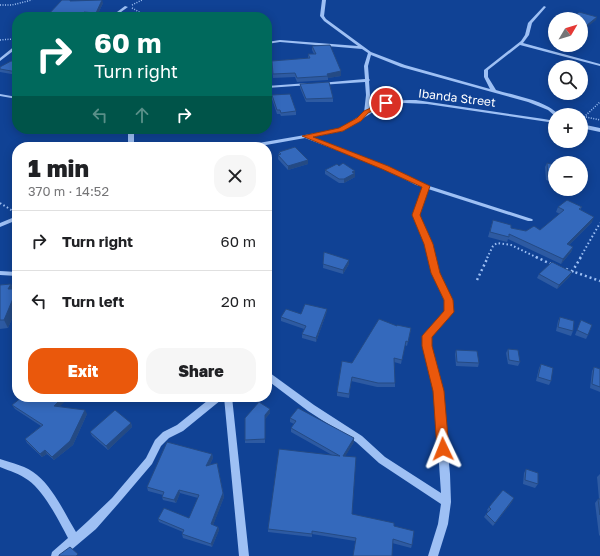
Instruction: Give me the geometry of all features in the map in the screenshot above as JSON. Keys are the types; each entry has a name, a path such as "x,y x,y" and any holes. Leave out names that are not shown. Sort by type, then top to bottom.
{"street":[{"path":"324,0 322,16 325,20 370,53 403,66 494,91 548,108"},
{"path":"119,12 126,7"},
{"path":"494,91 486,77 486,70 526,38 530,23 544,7"},
{"path":"272,42 280,41 364,48"},
{"path":"520,44 600,66"},
{"path":"0,60 12,50"},
{"path":"366,112 368,80 366,66 370,53"},
{"path":"272,87 368,80"},
{"path":"0,95 12,97"},
{"name":"Ibanda Street","path":"272,142 341,130 359,120 366,112 386,103 399,102 445,106 548,121"},
{"path":"588,127 600,130"},
{"path":"305,136 385,167 426,186 530,220"},
{"path":"426,186 416,215 429,244 435,273 448,300 449,312 427,336 427,346 436,377 442,422 446,502 443,524 433,556"},
{"path":"0,225 12,220"},
{"path":"0,273 12,274"},
{"path":"272,379 311,408 359,439 393,468 446,502"},
{"path":"56,556 92,525 126,490 149,461 158,443 166,435 180,428 212,402"},
{"path":"229,402 244,556"},
{"path":"0,463 12,467 34,479 63,518 75,540"}],"path":[{"path":"0,5 12,5 32,0"},
{"path":"126,7 132,8 139,12"},
{"path":"0,40 12,39"},
{"path":"588,111 600,102"},
{"path":"588,117 600,120"},
{"path":"0,203 12,210"},
{"path":"572,272 600,223"},
{"path":"476,280 493,246 497,243 511,245 554,265"},
{"path":"560,267 600,281"}],"building":[{"path":"62,0 102,0 96,12 51,12"},
{"path":"588,14 597,17 588,24"},
{"path":"330,45 341,71 327,74 328,76 297,78 295,73 273,74 272,61 310,58 308,54 316,54 312,46"},
{"path":"12,61 12,71 0,69 0,67"},
{"path":"329,82 333,98 306,99 300,84"},
{"path":"290,94 296,111 281,113 280,110 277,110 272,95"},
{"path":"295,147 308,160 288,166 278,155 281,154 279,152"},
{"path":"343,163 355,171 352,172 355,173 344,179 339,179 325,170 337,164 339,166"},
{"path":"567,200 582,207 579,209 594,217 567,244 573,247 563,259 509,234 509,237 490,232 493,220 511,225 511,228 526,231 534,226 540,230 564,210 558,207"},
{"path":"324,252 349,260 343,270 323,264"},
{"path":"552,262 572,272 559,285 539,274"},
{"path":"11,284 8,289 12,289 12,301 4,320 0,320 0,285"},
{"path":"305,304 327,309 316,338 302,334 306,326 281,317 286,309 301,314"},
{"path":"560,317 574,321 573,331 558,327"},
{"path":"379,319 397,326 411,328 408,342 406,341 402,360 394,358 395,383 378,383 352,377 349,394 337,392 342,361 352,363"},
{"path":"581,320 592,325 588,335 577,330"},
{"path":"508,349 518,350 520,362 509,360"},
{"path":"456,350 477,351 479,363 457,362"},
{"path":"541,364 553,368 551,381 538,377"},
{"path":"594,367 600,369 600,387 592,384"},
{"path":"16,402 58,402 54,406 85,410 70,441 52,457 45,450 40,454 25,439 43,425 12,405"},
{"path":"259,402 270,409 265,415 265,439 245,440 245,418"},
{"path":"298,408 354,438 343,456 356,457 352,514 394,523 394,526 414,531 412,545 393,539 392,556 353,556 356,538 312,531 312,534 268,529 279,449 340,456 291,428 296,421 290,418"},
{"path":"115,410 131,423 106,446 90,432"},
{"path":"167,442 212,454 206,466 217,463 223,493 211,524 218,527 211,544 182,534 184,530 158,519 164,508 189,518 199,495 179,490 174,500 162,497 164,492 147,487"},
{"path":"526,469 538,473 538,484 525,480"},
{"path":"503,490 514,498 495,523 486,514 491,509 489,507"},
{"path":"598,499 600,499 600,515"},
{"path":"70,547 78,554 76,556 59,556 59,555"}],"route":[{"path":"386,103 366,112 359,120 341,130 305,136 385,167 418,184 426,186 416,215 429,244 432,265 448,300 449,312 427,336 427,346 438,391 442,422 443,449"}]}
